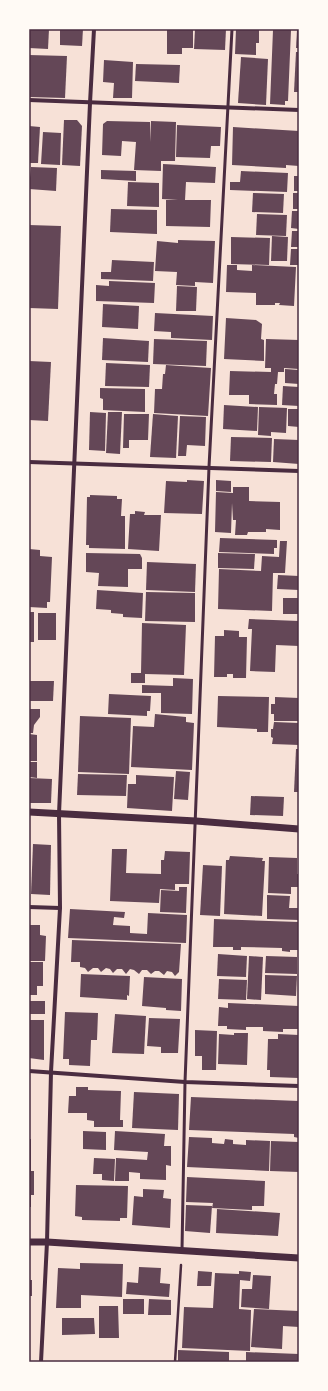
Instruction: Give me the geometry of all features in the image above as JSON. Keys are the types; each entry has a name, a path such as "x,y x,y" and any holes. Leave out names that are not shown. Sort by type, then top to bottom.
{"street":[{"path":"41,1362 51,1072 60,908 59,814 94,29"},
{"path":"29,100 299,110"},
{"path":"29,462 299,471"},
{"path":"29,812 196,821 299,829"},
{"path":"29,907 60,908"},
{"path":"29,1071 185,1082 299,1086"},
{"path":"29,1242 299,1258"}],"lane":[{"path":"182,1250 185,1082 209,467 232,29"}],"path":[{"path":"175,1362 182,1250"}],"building":[{"path":"29,29 49,29 48,49 29,48"},
{"path":"60,29 83,29 82,46 60,45"},
{"path":"167,29 193,29 193,48 182,48 182,54 167,54"},
{"path":"195,29 226,29 225,50 194,49"},
{"path":"236,29 259,30 259,43 256,43 256,55 235,54"},
{"path":"273,30 291,30 288,101 285,101 285,105 270,104"},
{"path":"297,30 299,30 299,48 296,48"},
{"path":"296,52 299,52 299,92 294,92"},
{"path":"29,55 67,56 65,98 29,97"},
{"path":"241,57 268,59 266,105 238,103"},
{"path":"104,60 133,62 132,98 113,98 114,83 103,82"},
{"path":"136,64 180,65 179,83 135,81"},
{"path":"64,120 77,120 82,126 80,166 62,165"},
{"path":"107,121 150,122 150,142 151,121 176,122 175,161 161,161 161,171 134,170 136,142 122,141 121,156 102,155 103,124"},
{"path":"177,125 221,127 220,146 211,146 210,158 176,157"},
{"path":"29,126 40,127 38,163 29,163"},
{"path":"233,127 299,131 299,166 286,165 286,168 232,165"},
{"path":"43,132 61,133 60,165 41,164"},
{"path":"163,164 216,167 215,183 186,182 185,200 211,200 210,227 166,226 166,200 178,200 162,199"},
{"path":"31,167 57,168 56,191 29,189"},
{"path":"101,170 136,171 136,181 101,179"},
{"path":"241,171 288,173 287,192 230,190 230,182 240,182"},
{"path":"294,176 299,176 299,191 294,191"},
{"path":"128,182 159,183 159,207 127,206"},
{"path":"253,193 284,194 283,213 252,212"},
{"path":"293,193 299,193 299,209 293,209"},
{"path":"111,209 157,210 157,234 110,232"},
{"path":"292,211 299,211 299,229 291,228"},
{"path":"257,214 287,215 286,236 256,235"},
{"path":"29,225 61,226 58,309 29,308"},
{"path":"292,231 299,231 299,247 291,247"},
{"path":"272,236 288,237 287,261 271,261"},
{"path":"231,237 270,238 269,265 231,264"},
{"path":"178,240 215,241 213,283 195,282 195,286 176,285 177,272 155,271 157,241 178,243"},
{"path":"291,249 299,249 299,265 290,265"},
{"path":"112,260 154,262 153,281 101,279 101,272 111,272"},
{"path":"227,265 237,265 237,270 252,271 252,265 296,267 294,306 279,305 280,303 275,303 275,305 256,305 256,293 226,292"},
{"path":"109,281 155,283 154,303 96,301 96,285 109,286"},
{"path":"177,286 197,287 196,311 176,311"},
{"path":"103,304 139,306 138,329 102,327"},
{"path":"155,313 213,316 212,340 171,338 171,332 154,331"},
{"path":"226,318 256,320 262,324 261,339 264,340 264,361 224,359"},
{"path":"103,338 149,341 148,362 102,360"},
{"path":"154,339 207,341 206,366 153,364"},
{"path":"266,339 299,340 299,369 284,368 284,372 278,372 274,394 277,394 277,405 249,404 249,395 229,395 230,371 271,372 271,368 265,368"},
{"path":"29,361 51,362 48,421 29,420"},
{"path":"106,363 150,365 149,387 105,386"},
{"path":"166,365 211,368 208,416 154,413 155,389 162,389 163,374 165,374"},
{"path":"285,369 299,370 299,384 285,383"},
{"path":"283,386 299,387 299,406 282,405"},
{"path":"100,388 145,389 145,412 103,410 103,399 100,398"},
{"path":"224,405 258,407 257,431 223,429"},
{"path":"259,407 287,408 286,433 271,432 271,436 258,435"},
{"path":"288,409 299,409 299,427 288,426"},
{"path":"90,412 106,413 105,451 89,450"},
{"path":"108,412 122,412 120,454 106,453"},
{"path":"124,414 149,414 148,440 129,440 129,448 123,448"},
{"path":"153,414 178,416 176,458 150,457"},
{"path":"180,416 206,417 205,446 187,445 186,456 178,456"},
{"path":"231,437 272,438 271,462 230,461"},
{"path":"274,439 299,440 299,464 273,462"},
{"path":"187,480 204,481 202,514 164,513 166,481 187,482"},
{"path":"216,480 231,481 231,492 216,491"},
{"path":"233,487 249,487 249,501 280,502 280,530 266,529 266,532 248,532 247,535 235,535 236,520 233,520 232,503 231,533 215,532 216,492 233,493"},
{"path":"90,495 117,496 117,499 122,499 121,516 125,516 125,549 89,548 89,545 86,545 87,497 90,497"},
{"path":"135,511 145,512 144,515 161,515 159,551 128,549 130,514 135,514"},
{"path":"220,538 277,540 277,548 274,548 274,554 219,552"},
{"path":"280,541 287,541 285,573 273,573 272,611 218,609 219,569 261,571 262,556 279,557"},
{"path":"29,549 40,550 40,556 52,557 50,602 47,602 47,608 29,607"},
{"path":"86,553 140,554 142,558 142,569 128,569 128,587 98,586 99,573 86,572"},
{"path":"218,553 255,554 254,569 218,568"},
{"path":"147,562 196,564 195,592 146,590"},
{"path":"278,575 299,576 299,590 277,589"},
{"path":"97,590 143,593 142,618 123,617 123,614 111,613 111,610 96,609"},
{"path":"146,592 195,593 195,622 145,621"},
{"path":"283,598 299,598 299,614 283,614"},
{"path":"29,612 34,612 34,642 29,642"},
{"path":"38,613 56,613 56,640 38,640"},
{"path":"249,619 299,621 299,646 276,645 275,672 250,671 252,629 248,629"},
{"path":"142,623 186,625 184,675 145,674 145,683 131,683 131,673 141,673"},
{"path":"224,630 239,631 239,637 247,637 246,678 233,678 233,674 227,674 227,677 214,677 215,636 224,636"},
{"path":"173,678 193,679 192,714 161,713 161,693 142,693 142,685 173,686"},
{"path":"29,681 54,681 53,701 29,701"},
{"path":"109,694 151,696 150,711 147,711 147,716 108,714"},
{"path":"218,696 269,697 268,732 257,732 257,729 217,727"},
{"path":"275,697 299,698 299,721 274,721 274,714 271,714 271,704 275,704"},
{"path":"29,709 40,709 40,717 34,725 33,733 29,733"},
{"path":"155,714 186,717 186,722 194,723 192,770 131,767 133,726 154,727"},
{"path":"80,716 131,718 129,774 78,772"},
{"path":"274,722 299,723 299,745 272,744 273,738 271,737 271,729 273,729"},
{"path":"29,734 37,735 37,761 29,761"},
{"path":"296,749 299,749 299,792 294,792"},
{"path":"29,762 37,762 37,778 29,777"},
{"path":"176,771 190,772 188,800 174,799"},
{"path":"78,774 127,775 126,796 77,795"},
{"path":"136,775 174,777 172,811 127,808 128,784 136,784"},
{"path":"29,778 52,779 51,803 29,803"},
{"path":"251,796 284,797 283,816 250,815"},
{"path":"33,844 51,845 50,895 31,894"},
{"path":"112,849 127,849 126,873 161,874 161,860 164,860 165,851 190,852 189,884 175,884 175,890 160,889 159,903 110,901"},
{"path":"230,856 263,858 262,861 265,861 262,916 224,914 226,860 229,860"},
{"path":"269,857 297,858 299,887 291,887 291,894 268,893"},
{"path":"203,865 222,866 220,916 200,915"},
{"path":"179,887 187,887 186,913 160,912 161,890 179,891"},
{"path":"267,895 290,896 289,908 299,908 299,920 267,919"},
{"path":"70,909 125,912 124,918 114,917 113,925 130,926 130,933 147,934 148,913 187,915 186,943 68,938"},
{"path":"214,919 299,922 299,950 290,950 290,952 282,951 282,948 241,947 241,950 233,950 233,947 213,947"},
{"path":"29,925 40,925 40,935 46,936 45,961 29,961"},
{"path":"72,940 181,944 179,972 175,976 172,972 167,971 164,975 159,971 155,971 151,974 147,970 142,970 139,974 130,969 126,974 122,969 117,969 113,973 110,969 106,968 101,972 98,968 93,968 88,972 85,968 80,967 80,962 71,962"},
{"path":"218,954 247,956 246,977 217,976"},
{"path":"249,956 263,957 261,1000 247,999"},
{"path":"266,956 297,957 297,974 265,973"},
{"path":"29,962 43,962 43,986 37,986 37,995 29,995"},
{"path":"81,974 130,976 129,996 127,995 127,1000 80,997"},
{"path":"265,975 297,976 296,996 265,994"},
{"path":"144,977 182,979 181,1011 142,1006"},
{"path":"219,979 247,980 246,1000 218,999"},
{"path":"29,1001 45,1001 45,1014 29,1014"},
{"path":"228,1003 299,1006 299,1029 283,1029 283,1032 263,1031 263,1027 246,1027 246,1030 227,1029 227,1026 218,1026 219,1007 228,1008"},
{"path":"65,1012 98,1013 97,1040 91,1040 90,1066 69,1065 69,1059 63,1059"},
{"path":"115,1014 146,1016 144,1054 112,1053"},
{"path":"149,1018 180,1019 178,1053 161,1053 161,1047 147,1046"},
{"path":"29,1020 44,1020 44,1060 29,1058"},
{"path":"195,1030 217,1031 216,1070 202,1070 202,1056 195,1056"},
{"path":"234,1033 248,1033 247,1065 218,1064 219,1034 234,1035"},
{"path":"278,1034 299,1035 299,1078 270,1077 270,1070 267,1070 268,1039 278,1039"},
{"path":"76,1087 88,1087 88,1090 121,1091 120,1120 123,1120 123,1127 94,1127 94,1121 87,1120 87,1113 68,1113 69,1096 76,1096"},
{"path":"134,1092 179,1094 178,1130 132,1128"},
{"path":"191,1097 299,1101 299,1138 294,1137 294,1134 189,1130"},
{"path":"83,1131 106,1132 106,1150 83,1149"},
{"path":"115,1131 165,1134 164,1146 171,1146 171,1166 166,1165 166,1180 140,1179 140,1173 129,1172 129,1181 115,1181 116,1158 147,1160 148,1152 114,1150"},
{"path":"189,1137 212,1138 212,1143 224,1144 225,1139 233,1140 233,1144 246,1145 246,1140 270,1141 269,1171 187,1167"},
{"path":"29,1139 31,1139 31,1171 34,1171 34,1195 31,1195 31,1207 29,1207"},
{"path":"271,1141 299,1142 299,1172 270,1171"},
{"path":"94,1158 115,1159 114,1181 102,1180 102,1174 93,1174"},
{"path":"187,1177 265,1181 264,1206 252,1206 252,1210 212,1208 213,1203 186,1202"},
{"path":"76,1185 128,1186 127,1218 120,1218 120,1221 82,1220 82,1217 75,1216"},
{"path":"143,1189 164,1190 163,1198 171,1199 170,1228 132,1225 134,1196 143,1197"},
{"path":"186,1205 212,1206 210,1233 185,1231"},
{"path":"217,1209 280,1213 278,1236 216,1233"},
{"path":"80,1263 123,1264 122,1297 81,1295 81,1308 56,1308 58,1268 80,1269"},
{"path":"139,1267 161,1268 160,1283 170,1284 169,1297 126,1294 127,1282 138,1283"},
{"path":"198,1271 212,1272 211,1286 197,1286"},
{"path":"239,1271 251,1272 250,1281 240,1280 239,1309 251,1310 250,1351 182,1348 184,1307 213,1308 215,1273 239,1274"},
{"path":"253,1275 271,1276 269,1309 241,1307 242,1289 252,1289"},
{"path":"29,1280 32,1280 32,1296 29,1296"},
{"path":"123,1299 144,1299 144,1314 123,1314"},
{"path":"149,1299 171,1300 171,1315 148,1315"},
{"path":"99,1306 118,1306 119,1338 99,1338"},
{"path":"254,1309 299,1311 299,1327 283,1326 282,1349 251,1347"},
{"path":"62,1318 94,1318 95,1334 62,1335"},
{"path":"178,1350 229,1352 229,1362 178,1362"},
{"path":"246,1352 299,1354 299,1362 246,1362"}]}
